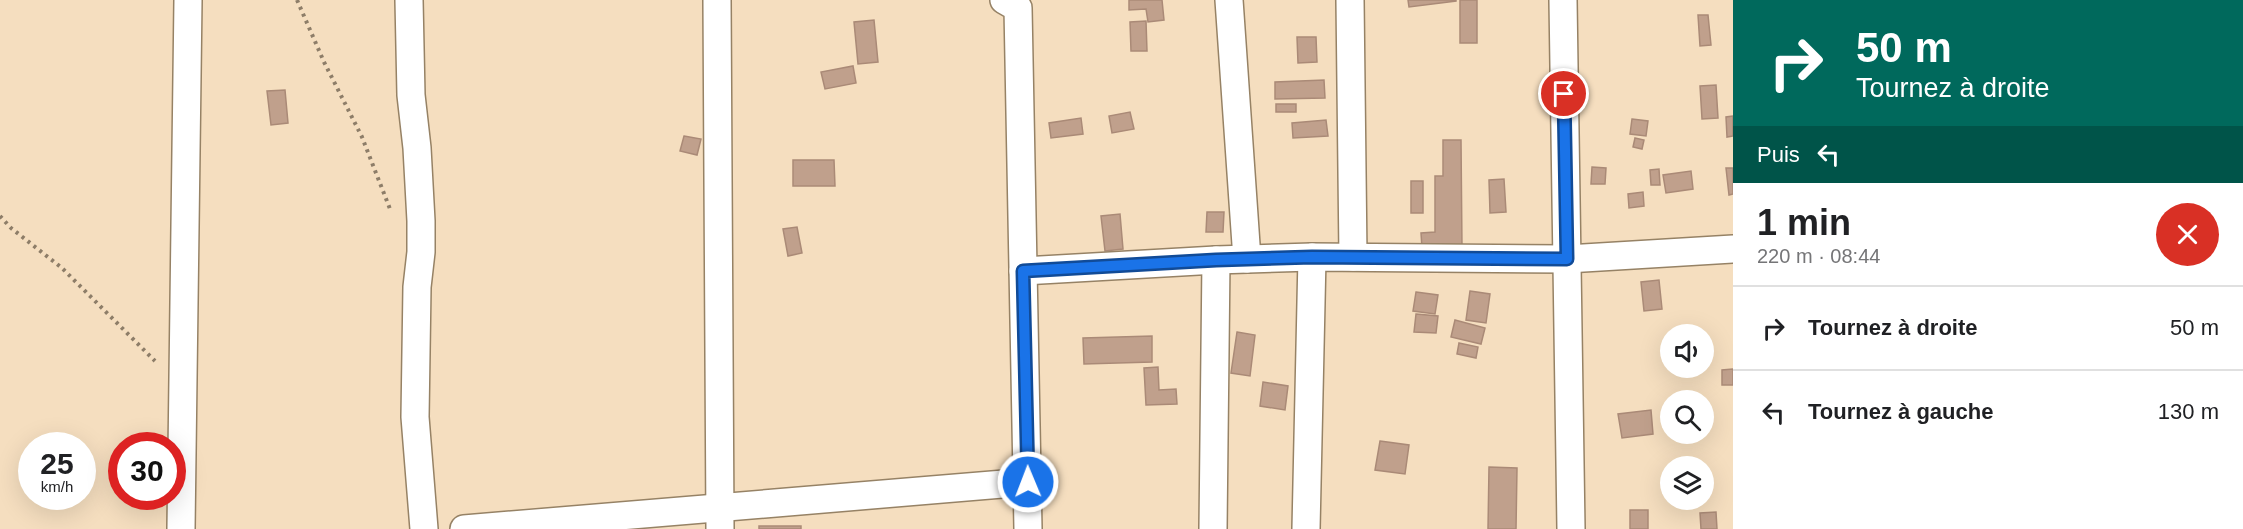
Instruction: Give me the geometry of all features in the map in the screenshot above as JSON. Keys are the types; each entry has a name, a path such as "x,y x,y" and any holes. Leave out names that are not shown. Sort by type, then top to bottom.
{"street":[{"path":"182,529 188,0"},
{"path":"409,0 411,95 421,221 415,417 424,529"},
{"path":"717,0 720,518"},
{"path":"1229,0 1247,259"},
{"path":"1350,0 1353,257"},
{"path":"1563,0 1570,529"},
{"path":"1013,3 1023,271 1028,529"},
{"path":"1023,271 1247,259 1353,257 1567,259 1733,249"},
{"path":"1306,529 1312,257"},
{"path":"1213,529 1216,260"},
{"path":"464,529 720,518 1028,482"}],"path":[{"path":"297,0 324,62 362,137 393,218"},
{"path":"0,216 10,228 62,268 182,388"}],"building":[{"path":"1129,0 1162,0 1164,20 1148,22 1146,9 1129,10"},
{"path":"1408,0 1456,0 1456,1 1409,7"},
{"path":"1460,0 1477,0 1477,43 1460,43"},
{"path":"1698,15 1708,15 1711,45 1700,46"},
{"path":"874,20 878,62 858,64 854,22"},
{"path":"1146,21 1147,51 1131,51 1130,22"},
{"path":"1297,37 1316,37 1317,62 1298,63"},
{"path":"853,66 856,83 825,89 821,72"},
{"path":"1324,80 1325,98 1275,99 1275,82"},
{"path":"1716,85 1718,118 1702,119 1700,86"},
{"path":"285,90 288,123 271,125 267,91"},
{"path":"1276,104 1296,104 1296,112 1276,112"},
{"path":"1130,112 1134,129 1112,133 1109,116"},
{"path":"1733,116 1733,136 1727,137 1726,117"},
{"path":"1081,118 1083,134 1051,138 1049,123"},
{"path":"1632,119 1648,121 1646,136 1630,134"},
{"path":"1326,120 1328,136 1293,138 1292,123"},
{"path":"684,136 701,139 697,155 680,151"},
{"path":"1635,138 1644,140 1642,149 1633,147"},
{"path":"1443,140 1461,140 1462,247 1422,248 1421,233 1435,232 1435,176 1443,176"},
{"path":"793,160 834,160 835,186 793,186"},
{"path":"1592,167 1606,168 1605,184 1591,184"},
{"path":"1726,168 1733,168 1733,194 1729,195"},
{"path":"1659,169 1660,185 1651,185 1650,170"},
{"path":"1691,171 1693,189 1666,193 1663,175"},
{"path":"1504,179 1506,212 1490,213 1489,180"},
{"path":"1411,181 1423,181 1423,213 1411,213"},
{"path":"1643,192 1644,206 1629,208 1628,194"},
{"path":"1207,212 1224,212 1223,232 1206,232"},
{"path":"1120,214 1123,249 1105,251 1101,216"},
{"path":"797,227 802,253 788,256 783,229"},
{"path":"1659,280 1662,309 1644,311 1641,282"},
{"path":"1470,291 1490,294 1486,323 1466,320"},
{"path":"1416,292 1438,295 1435,314 1413,311"},
{"path":"1416,314 1438,316 1436,333 1414,332"},
{"path":"1455,320 1485,328 1481,344 1451,337"},
{"path":"1237,332 1255,335 1250,376 1231,373"},
{"path":"1152,336 1152,362 1084,364 1083,338"},
{"path":"1459,343 1478,347 1476,358 1457,354"},
{"path":"1158,367 1159,390 1176,389 1177,404 1146,405 1144,368"},
{"path":"1733,369 1733,385 1722,385 1722,370"},
{"path":"1263,382 1288,386 1285,410 1260,406"},
{"path":"1651,410 1653,434 1622,438 1618,414"},
{"path":"1380,441 1409,445 1405,474 1375,470"},
{"path":"1489,467 1517,468 1516,529 1488,529"},
{"path":"1630,510 1648,510 1648,529 1630,529"},
{"path":"1716,512 1717,529 1701,529 1700,513"},
{"path":"759,526 801,526 801,529 759,529"}],"route":[{"path":"1028,482 1023,271 1312,257 1567,259 1564,94"}]}
